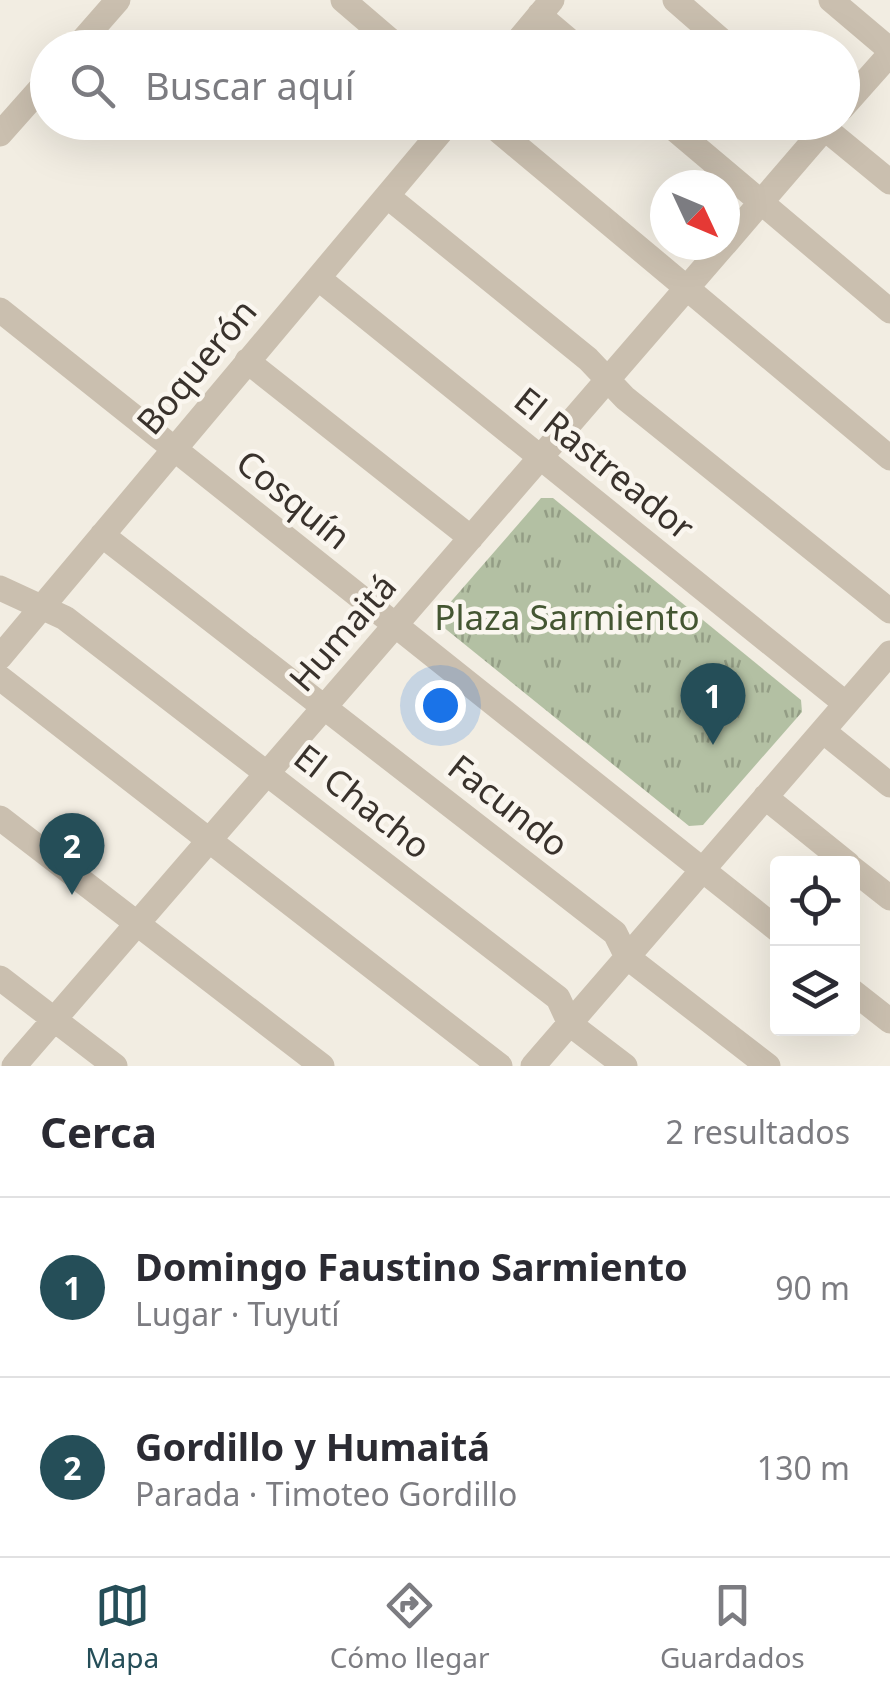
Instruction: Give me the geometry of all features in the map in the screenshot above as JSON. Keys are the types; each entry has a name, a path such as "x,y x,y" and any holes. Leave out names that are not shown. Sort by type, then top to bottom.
{"street":[{"path":"92,30 118,0"},
{"path":"342,0 378,30"},
{"path":"675,0 709,30"},
{"path":"831,0 890,52 860,87"},
{"path":"527,30 546,8 564,30"},
{"path":"0,134 30,100"},
{"name":"Boquerón","path":"0,657 434,140"},
{"path":"509,140 890,458"},
{"path":"687,140 890,311"},
{"name":"Humaitá","path":"740,227 812,140"},
{"path":"841,140 890,182"},
{"path":"387,196 890,611"},
{"name":"Humaitá","path":"14,1066 712,260"},
{"name":"El Rastreador","path":"318,278 846,704"},
{"name":"Cosquín","path":"0,310 770,924"},
{"path":"248,361 471,538"},
{"name":"Facundo","path":"102,535 614,933 626,957 768,1066"},
{"name":"El Chacho","path":"0,588 65,618 558,998 570,1024 625,1066"},
{"path":"533,1066 822,731 887,664"},
{"path":"0,678 500,1066"},
{"path":"822,731 890,785"},
{"path":"766,797 838,856"},
{"path":"0,818 322,1066"},
{"path":"860,874 890,898"},
{"path":"0,978 116,1066"},
{"path":"860,997 890,1021"}],"green space":[{"name":"Plaza Sarmiento","path":"541,498 553,498 801,700 802,712 703,825 689,826 442,626 441,613"}],"place":[{"name":"Domingo Faustino Sarmiento","path":"713,745"},
{"name":"Gordillo y Humaitá","path":"72,895"}]}
